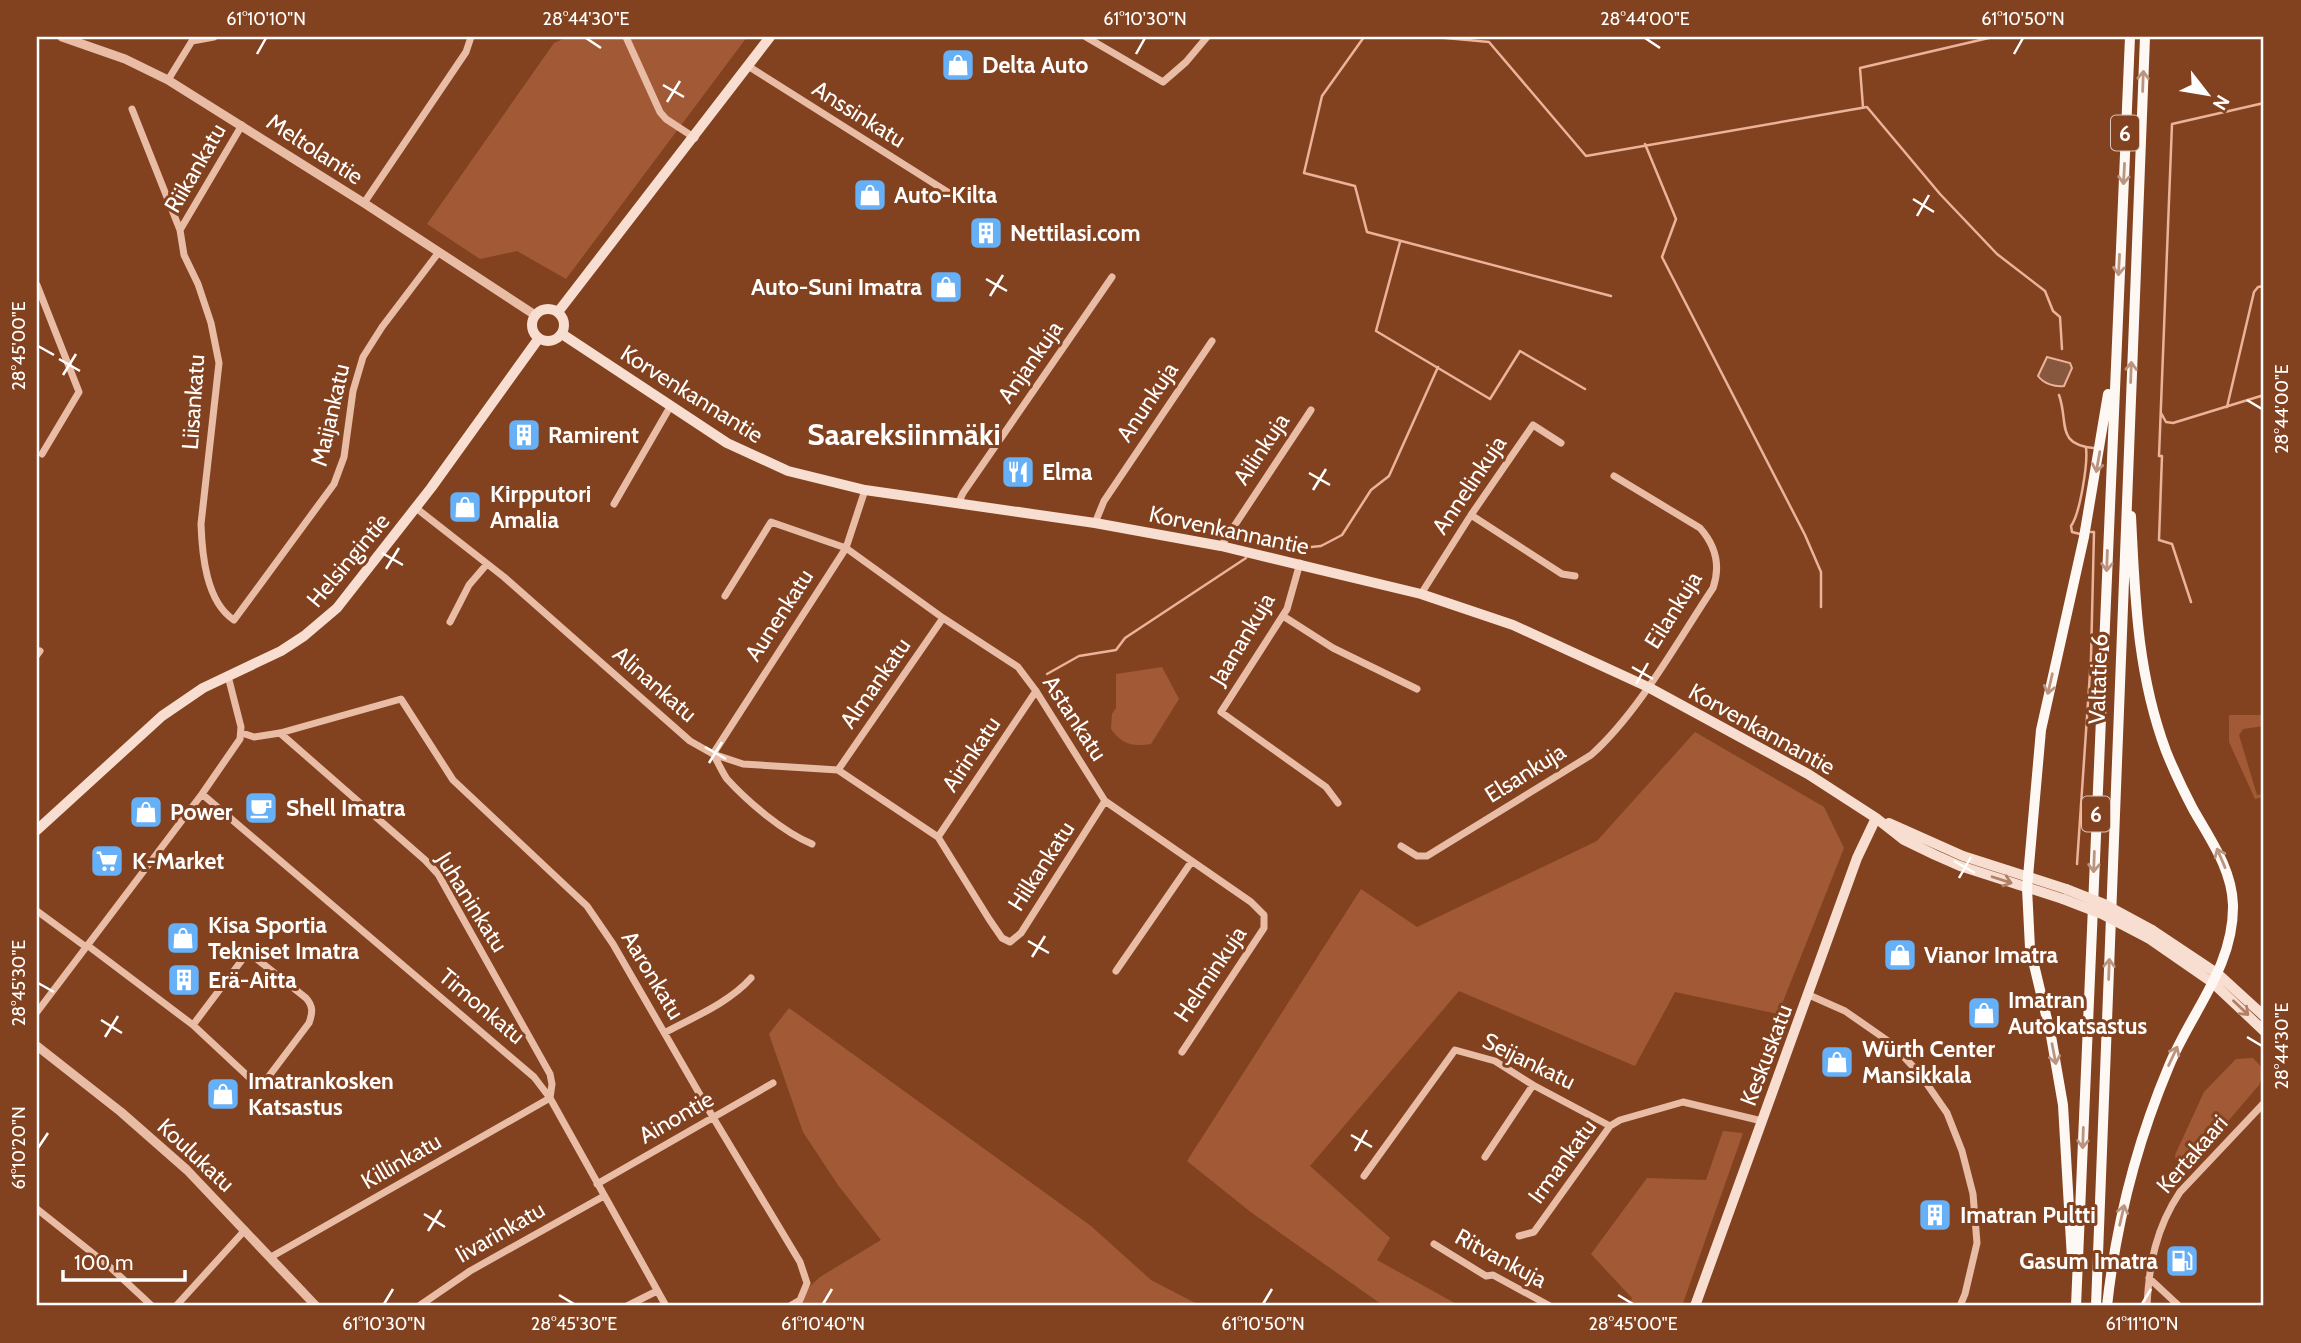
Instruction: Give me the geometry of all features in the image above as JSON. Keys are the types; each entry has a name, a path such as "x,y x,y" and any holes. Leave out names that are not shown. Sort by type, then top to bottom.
{"highway":[{"name":"Valtatie 6","path":"2075,1306 2130,37"},
{"name":"Valtatie 6","path":"2096,1306 2145,37"},
{"path":"2075,1306 2063,1105 2051,1036 2030,948 2027,882 2041,730 2093,489 2117,322"},
{"path":"2107,1306 2117,1236 2134,1169 2169,1065 2216,978 2230,933 2233,903 2224,864 2178,780 2148,692 2140,655 2136,615 2128,440"}],"main road":[{"path":"558,312 695,138 770,37"},
{"path":"546,309 558,312 564,322 562,334 551,341 539,338 532,327 535,316 546,309"},
{"name":"Korvenkannantie","path":"562,334 727,443 760,460 813,479 864,490 1095,523 1221,546 1421,594 1513,625 1648,687 1808,774 1875,818 2027,882 2064,894 2102,914 2150,934 2216,978 2264,1016"},
{"name":"Helsingintie","path":"37,830 162,716 203,688 281,650 322,622 337,608 416,508 539,338"},
{"name":"Keskuskatu","path":"1695,1306 1857,858 1875,818"},
{"name":"Korvenkannantie","path":"2216,978 2264,1031"}],"street":[{"name":"Meltolantie","path":"62,37 125,59 168,80 364,203 535,316"},
{"path":"168,80 192,39 214,37"},
{"path":"364,203 459,63 471,37"},
{"path":"626,37 660,112 695,138"},
{"path":"1086,37 1163,82 1186,62 1207,37"},
{"name":"Anssinkatu","path":"748,66 949,193"},
{"name":"Liisankatu","path":"132,109 180,230 184,255 198,284 211,323 219,363 201,524 202,551 212,589 222,607 234,620"},
{"name":"Riikankatu","path":"180,230 242,125"},
{"name":"Maijankatu","path":"234,620 334,484 344,457 353,391 363,357 382,327 439,252"},
{"name":"Anjankuja","path":"958,504 962,493 1112,277"},
{"path":"37,285 79,392 41,454"},
{"name":"Anunkuja","path":"1095,523 1104,501 1212,341"},
{"path":"614,504 670,407"},
{"name":"Ailinkuja","path":"1221,546 1311,410"},
{"name":"Annelinkuja","path":"1421,594 1533,425 1560,443"},
{"name":"Eilankuja","path":"1614,476 1700,528 1712,545 1718,563 1713,588 1648,687"},
{"name":"Aunenkatu","path":"713,754 846,548 864,490"},
{"name":"Alinankatu","path":"416,508 487,564 690,740 713,754 743,764 838,770"},
{"path":"1471,515 1562,574 1575,576"},
{"name":"Astankatu","path":"725,596 771,522 846,548 943,618 1018,667 1105,801 1251,902 1265,915"},
{"name":"Jaanankuja","path":"1300,563 1283,616 1221,712 1326,787 1338,803"},
{"path":"450,622 469,585 487,564"},
{"path":"1283,616 1333,648 1417,688"},
{"name":"Almankatu","path":"838,770 943,618"},
{"path":"37,1012 202,794 242,733 228,676"},
{"name":"Elsankuja","path":"1401,846 1417,856 1427,856 1591,755 1611,737 1648,687"},
{"name":"Airinkatu","path":"938,837 1036,691"},
{"name":"Aaronkatu","path":"280,733 401,699 453,779 587,906 666,1032 714,1119 800,1262 807,1283 800,1300 790,1306"},
{"path":"242,733 254,737 280,733"},
{"name":"Juhaninkatu","path":"280,733 438,874 550,1074 550,1098"},
{"path":"713,754 726,777 751,800 794,836 812,844"},
{"path":"838,770 938,837"},
{"name":"Timonkatu","path":"202,794 534,1077 550,1098 666,1306"},
{"name":"Hilkankatu","path":"938,837 1002,938 1010,942 1021,933 1105,801"},
{"path":"1116,971 1192,861"},
{"path":"37,911 193,1025 254,1082 266,1080 313,1014 311,1004 248,952 193,1025"},
{"name":"Helminkuja","path":"1182,1052 1264,928 1265,915"},
{"path":"666,1032 709,1008 751,978"},
{"path":"1809,995 1845,1011 1891,1042 1920,1074 1947,1113 1962,1151 1973,1194 1977,1243 1960,1306"},
{"name":"Koulukatu","path":"37,1046 178,1161 316,1306"},
{"name":"Seijankatu","path":"1364,1176 1455,1050 1495,1060 1533,1085 1610,1126"},
{"name":"Ainontie","path":"597,1184 773,1083"},
{"path":"1485,1157 1533,1085"},
{"name":"Killinkatu","path":"271,1257 550,1098"},
{"name":"Irmankatu","path":"1520,1237 1534,1232 1610,1126 1620,1120 1683,1101 1762,1121"},
{"name":"Kertakaari","path":"2147,1306 2155,1241 2171,1206 2180,1192 2264,1103"},
{"name":"Iivarinkatu","path":"419,1306 470,1271 604,1196"},
{"path":"37,1209 110,1267 152,1306"},
{"path":"176,1306 245,1230"},
{"name":"Ritvankuja","path":"1434,1244 1486,1276 1493,1275 1550,1306"},
{"path":"2149,1278 2179,1306"},
{"path":"627,1306 657,1291"}],"shaded area":[{"path":"568,37 747,37 566,279 517,251 480,259 427,224 554,43"},
{"path":"2047,357 2070,363 2072,368 2064,386 2050,384 2038,376"},
{"path":"1162,667 1179,699 1151,744 1133,745 1123,741 1111,729 1112,714 1116,708 1116,674"},
{"path":"2229,715 2264,715 2264,726 2243,729 2239,735 2257,795 2263,794 2263,797 2255,799 2229,742"},
{"path":"1695,732 1824,807 1844,848 1778,1014 1675,992 1635,1066 1459,991 1310,1166 1390,1238 1377,1260 1460,1306 1384,1306 1252,1213 1187,1161 1361,889 1417,927 1597,841"},
{"path":"789,1008 1091,1226 1151,1280 1201,1306 789,1306 820,1277 881,1240 838,1185 803,1132 769,1034"},
{"path":"2253,1058 2264,1070 2259,1085 2193,1162 2178,1173 2175,1155 2204,1092 2236,1059"},
{"path":"1723,1131 1743,1133 1682,1306 1628,1306 1632,1298 1591,1254 1647,1178 1706,1180"}],"waterway":[{"path":"1364,37 1322,96 1304,173 1355,186 1367,232 1611,296"},
{"path":"1435,37 1489,42 1586,156 1867,107 1940,194 1997,254 2045,291 2053,311 2060,317 2062,349"},
{"path":"1863,107 1860,68 1993,37"},
{"path":"2191,602 2172,544 2159,540 2162,456 2159,456 2172,124 2264,103"},
{"path":"1645,144 1676,219 1662,257 1805,535 1821,572 1821,607"},
{"path":"1400,242 1376,331 1490,399 1520,351 1585,389"},
{"path":"2227,407 2254,292 2258,287 2264,286"},
{"path":"1301,548 1321,546 1342,535 1371,490 1389,476 1438,367"},
{"path":"2059,395 2068,437 2082,446 2094,448"},
{"path":"2161,413 2166,422 2173,423 2264,395"},
{"path":"2080,534 2072,532 2071,526 2083,488 2086,448"},
{"path":"2077,864 2091,658 2094,532 2091,532"},
{"path":"1047,674 1079,656 1116,650 1125,638 1246,558"}],"place":[{"name":"Delta Auto","path":"958,65"},
{"name":"Auto-Kilta","path":"870,195"},
{"name":"Nettilasi.com","path":"986,233"},
{"name":"Auto-Suni Imatra","path":"946,287"},
{"name":"Ramirent","path":"524,435"},
{"name":"Elma","path":"1018,472"},
{"name":"Kirpputori Amalia","path":"465,507"},
{"name":"Shell Imatra","path":"261,808"},
{"name":"Power","path":"146,812"},
{"name":"K-Market","path":"107,861"},
{"name":"Kisa Sportia Tekniset Imatra","path":"183,938"},
{"name":"Vianor Imatra","path":"1900,955"},
{"name":"Erä-Aitta","path":"184,980"},
{"name":"Imatran Autokatsastus","path":"1984,1013"},
{"name":"Würth Center Mansikkala","path":"1837,1062"},
{"name":"Imatrankosken Katsastus","path":"223,1094"},
{"name":"Imatran Pultti","path":"1935,1215"},
{"name":"Gasum Imatra","path":"2182,1261"}],"district":[{"name":"Saareksiinmäki","path":"904,434"}]}
